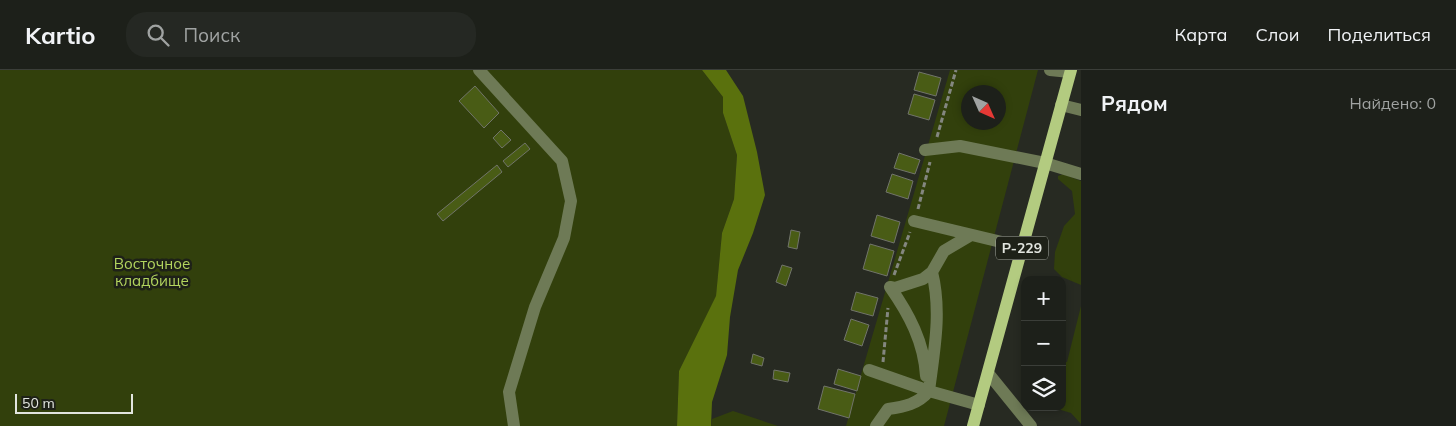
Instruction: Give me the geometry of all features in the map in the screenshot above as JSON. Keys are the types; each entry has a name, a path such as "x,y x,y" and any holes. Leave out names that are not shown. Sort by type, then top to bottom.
{"main road":[{"name":"Р-229","path":"973,426 1070,71"}],"street":[{"path":"479,70 562,160 571,201 564,238 535,307 509,392 514,426"},
{"path":"1050,70 1070,71"},
{"path":"1061,105 1081,110"},
{"path":"929,150 960,146 1045,163 1081,174"},
{"path":"914,221 1022,247"},
{"path":"929,391 923,350 917,333 907,310 890,287 914,283 932,272 944,251 971,235"},
{"path":"876,426 888,409 910,405 923,398 929,391 938,322 936,289 932,272"},
{"path":"869,370 929,391 979,405"},
{"path":"988,373 1031,426"}],"path":[{"path":"882,374 890,287 914,221 929,150 956,70"}],"green space":[{"name":"Восточное кладбище","path":"0,70 702,70 723,97 723,113 737,155 734,199 722,233 716,297 679,371 677,426 0,426"},
{"path":"950,70 1038,70 944,426 846,426"},
{"path":"1063,174 1081,181 1081,285 1066,279 1066,276 1061,276 1054,269 1055,252 1064,226 1075,214 1072,191 1058,179 1058,176"},
{"path":"1081,306 1081,424 1071,413 1064,411 1066,411 1067,362"},
{"path":"733,411 778,426 711,426 712,419"}],"shaded area":[{"path":"702,70 726,70 743,96 757,152 765,195 753,233 738,270 730,317 727,355 712,402 711,426 677,426 679,371 716,296 722,233 734,199 737,155 723,113 723,97"}],"building":[{"path":"919,72 941,78 936,96 914,90"},
{"path":"475,86 499,113 484,128 459,101"},
{"path":"914,94 935,100 929,120 908,114"},
{"path":"501,130 511,140 502,148 493,138"},
{"path":"525,143 530,149 508,167 503,161"},
{"path":"899,153 920,160 915,174 894,168"},
{"path":"497,165 502,172 443,221 437,214"},
{"path":"892,174 913,181 908,199 886,192"},
{"path":"877,215 900,222 894,243 871,236"},
{"path":"791,230 800,232 797,249 788,247"},
{"path":"870,244 894,251 887,276 863,269"},
{"path":"782,265 792,268 786,286 776,282"},
{"path":"856,292 878,298 873,316 851,310"},
{"path":"851,319 869,325 862,346 844,340"},
{"path":"753,354 764,358 762,366 751,363"},
{"path":"838,369 861,376 857,391 834,384"},
{"path":"774,370 790,373 788,382 773,379"},
{"path":"824,386 855,394 849,418 818,409"}]}
